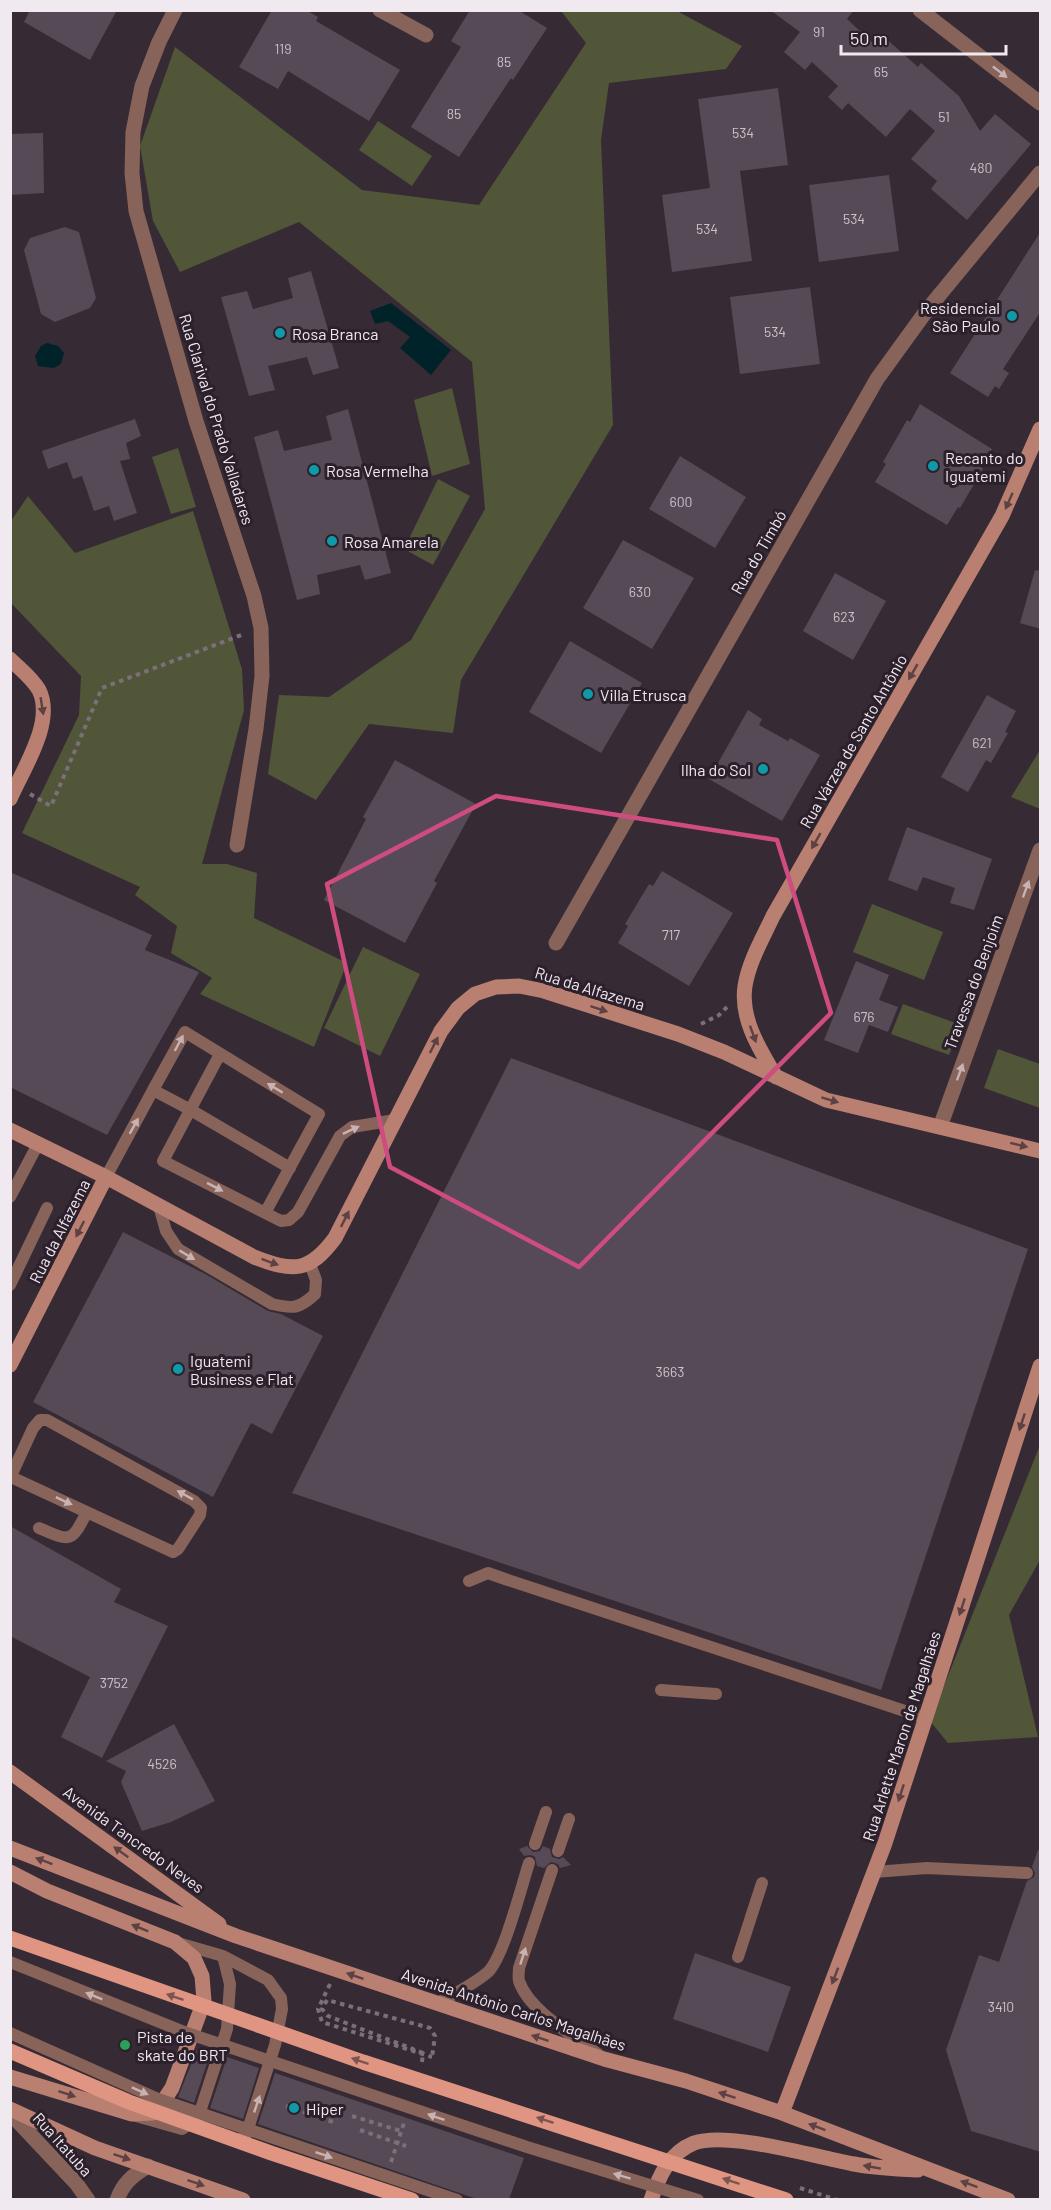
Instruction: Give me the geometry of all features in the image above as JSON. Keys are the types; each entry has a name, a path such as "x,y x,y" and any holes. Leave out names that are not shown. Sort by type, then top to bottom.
{"main road":[{"path":"10,1938 363,2062 786,2199"},
{"path":"10,2051 129,2102 271,2153 412,2199"}],"street":[{"name":"Rua Clarival do Prado Valladares","path":"175,10 159,42 142,86 133,132 132,173 136,211 196,421 254,596 261,628 261,676 256,729 237,845"},
{"path":"380,10 426,35"},
{"path":"920,10 1041,103"},
{"name":"Rua do Timbó","path":"556,943 877,379 927,310 1041,173"},
{"name":"Rua do Timbó","path":"1020,198 1041,188"},
{"name":"Rua Várzea de Santo Antônio","path":"776,1077 757,1045 746,1016 745,987 756,951 773,916 1002,516 1041,429"},
{"path":"10,659 38,689 44,703 44,717 40,733 13,793"},
{"name":"Travessa do Benjoim","path":"940,1127 1041,850"},
{"name":"Rua da Alfazema","path":"10,1130 106,1177 254,1257 277,1266 295,1268 310,1264 323,1255 336,1238 446,1023 458,1008 476,994 496,987 519,986 544,991 678,1034 724,1052 826,1100 1041,1150"},
{"name":"Rua da Alfazema","path":"10,1365 106,1177"},
{"name":"Rua Arlette Maron de Magalhães","path":"782,2113 874,1872 1041,1366"},
{"path":"10,1766 29,1784"},
{"name":"Avenida Tancredo Neves","path":"10,1772 236,1936"},
{"name":"Avenida Antônio Carlos Magalhães","path":"10,1848 236,1936 604,2059 686,2081 782,2113 1008,2199"},
{"path":"10,1872 47,1891 175,1942 194,1958 202,1976 204,2001 172,2088 153,2113 132,2114 10,2077"},
{"path":"10,2111 77,2140 243,2199"},
{"name":"Rua Itatuba","path":"10,2111 88,2199"},
{"path":"651,2199 663,2169 675,2155 695,2143 708,2140 726,2139 885,2169 930,2170"},
{"path":"117,2199 120,2190 132,2175 148,2166"}],"lane":[{"path":"106,1177 184,1032 319,1114 265,1213"},
{"path":"220,1054 162,1161 281,1221 289,1220 298,1212 340,1136 352,1127 395,1120"},
{"path":"153,1090 290,1168"},
{"path":"10,1197 38,1144"},
{"path":"159,1206 166,1231 178,1249 272,1304 289,1308 303,1305 315,1294 316,1280 310,1264"},
{"path":"10,1285 47,1208"},
{"path":"40,1420 47,1420 194,1501 201,1508 200,1515 178,1550 173,1552 11,1477 33,1428 40,1420"},
{"path":"39,1528 57,1536 71,1537 87,1512"},
{"path":"469,1581 488,1573 926,1718"},
{"path":"661,1690 716,1694"},
{"path":"535,1844 546,1812"},
{"path":"558,1851 569,1819"},
{"path":"436,2004 471,1985 489,1970 499,1956 529,1863"},
{"path":"874,1872 927,1868 1027,1873"},
{"path":"552,1870 519,1968 518,1980 526,1995 540,2010 604,2059"},
{"path":"738,1957 762,1883"},
{"path":"109,2108 224,2143 246,2135 281,2024 281,1998 268,1980 224,1956 175,1942"},
{"path":"182,2129 198,2118 227,2029 230,1984 224,1956"},
{"path":"10,1962 187,2033 527,2147 698,2199"},
{"path":"10,2032 158,2099 457,2199"}],"path":[{"path":"13,793 51,806 102,688 261,628"},
{"path":"678,1034 719,1015 745,987"},
{"path":"337,1970 318,2009 322,2022 425,2055 432,2057 435,2036 430,2028 327,2000 322,2009 328,2016 423,2053 421,2066 425,2055"},
{"path":"286,2106 333,2122"},
{"path":"352,2116 401,2131"},
{"path":"390,2165 404,2120"},
{"path":"360,2130 406,2146"}],"highlighted area":[{"path":"496,796 777,840 831,1013 579,1267 390,1167 327,884"}],"green space":[{"path":"561,11 677,11 742,46 726,69 609,83 601,140 613,425 461,680 453,733 369,724 316,800 268,774 279,695 329,697 411,640 485,509 472,362 299,222 180,272 153,221 140,146 175,47 362,190 479,205 586,43"},
{"path":"378,121 432,156 412,186 359,150"},
{"path":"452,388 470,464 432,476 414,400"},
{"path":"178,448 196,507 171,514 152,457"},
{"path":"438,479 470,496 433,565 404,549"},
{"path":"28,496 75,553 193,511 242,669 244,710 202,864 227,864 257,873 254,918 347,963 314,1047 200,994 212,978 171,953 177,926 135,895 140,887 22,833 79,715 81,676 11,603 11,521"},
{"path":"1040,750 1040,809 1011,797"},
{"path":"872,904 943,932 924,980 853,952"},
{"path":"363,947 420,974 380,1056 324,1028"},
{"path":"903,1004 961,1025 949,1055 891,1034"},
{"path":"998,1049 1040,1064 1040,1108 984,1088"},
{"path":"1040,1445 1040,1560 1009,1615 1038,1737 948,1743 930,1721"}],"water":[{"path":"391,303 451,350 431,375 400,348 410,337 388,321 375,324 370,311"},
{"path":"47,343 58,346 64,353 61,364 54,368 38,366 35,356 41,346"}],"building":[{"path":"30,10 117,10 90,60 24,22"},
{"path":"272,10 306,10 318,17 316,21 400,70 369,121 288,71 278,89 239,67"},
{"path":"470,10 518,10 547,28 459,157 411,127 461,47 451,41"},
{"path":"770,10 854,10 847,19 875,45 883,36 918,67 921,63 959,96 980,131 995,114 1031,144 967,220 931,189 937,181 911,159 935,131 910,109 886,137 848,103 842,110 828,97 838,86 812,62 805,70 784,52 800,32"},
{"path":"778,88 788,165 740,171 752,261 672,272 662,195 710,188 698,99"},
{"path":"43,133 44,193 10,195 10,134"},
{"path":"889,175 899,251 819,262 809,185"},
{"path":"65,227 79,232 96,298 90,308 55,322 41,314 24,250 30,238"},
{"name":"Residencial São Paulo","path":"1041,231 1041,311 1003,369 1009,373 999,389 995,386 988,397 950,373"},
{"name":"Rosa Branca","path":"311,271 339,368 313,375 307,357 268,366 275,390 249,396 221,297 247,291 253,309 293,298 288,278"},
{"path":"810,287 820,364 740,374 730,297"},
{"name":"Recanto do Iguatemi","path":"920,404 992,449 960,508 958,507 947,525 875,482 886,464 883,462 907,420 910,422"},
{"path":"348,409 391,573 365,580 360,565 317,575 320,594 297,600 254,437 278,430 284,451 332,440 326,416"},
{"path":"135,419 141,436 126,443 130,459 120,461 137,513 114,521 109,506 94,511 82,476 73,479 67,462 48,469 42,451"},
{"path":"680,456 746,497 715,548 649,509"},
{"path":"623,540 694,578 652,649 583,608"},
{"path":"1035,570 1041,571 1041,629 1020,623"},
{"path":"835,573 886,601 853,660 803,631"},
{"name":"Villa Etrusca","path":"570,641 642,683 601,753 529,712"},
{"path":"987,695 1016,711 1005,732 1008,733 991,763 986,760 968,792 941,777"},
{"name":"Ilha do Sol","path":"748,710 762,719 759,725 788,741 790,738 820,755 782,821 709,779"},
{"path":"395,760 476,804 434,881 437,883 405,943 324,900 366,819 363,817"},
{"path":"907,827 992,859 974,910 950,903 955,888 923,877 917,891 888,880"},
{"path":"662,871 733,913 689,986 618,943 628,926 625,924 649,884 653,886"},
{"path":"10,872 152,935 145,950 199,972 107,1135 10,1087"},
{"path":"856,961 889,975 879,1000 898,1007 888,1032 869,1025 858,1053 824,1040"},
{"path":"511,1058 1028,1249 881,1690 292,1493"},
{"name":"Iguatemi Business e Flat","path":"123,1232 207,1275 268,1311 281,1314 323,1336 272,1434 251,1423 213,1497 33,1402"},
{"path":"10,1526 121,1589 114,1602 168,1626 102,1758 61,1737 90,1677 10,1636"},
{"path":"174,1724 215,1801 171,1822 142,1831 121,1782 126,1771 106,1761"},
{"path":"527,1846 533,1852 540,1851 543,1846 550,1849 552,1857 559,1859 563,1857 571,1865 560,1868 558,1864 551,1862 544,1868 537,1866 535,1857 524,1856 519,1849"},
{"path":"1038,1850 1041,1851 1041,2152 971,2131 946,2050 979,1955 999,1962 1027,1881 1034,1877 1032,1867"},
{"path":"695,1953 791,1987 768,2052 673,2019"},
{"path":"198,2047 211,2051 194,2103 178,2097"},
{"path":"227,2057 259,2068 243,2119 210,2108"},
{"name":"Hiper","path":"275,2073 524,2158 509,2199 477,2199 258,2124"}],"place":[{"name":"Residencial São Paulo","path":"1012,316"},
{"name":"Rosa Branca","path":"280,333"},
{"name":"Recanto do Iguatemi","path":"933,466"},
{"name":"Rosa Vermelha","path":"314,470"},
{"name":"Rosa Amarela","path":"332,541"},
{"name":"Villa Etrusca","path":"588,694"},
{"name":"Ilha do Sol","path":"763,769"},
{"name":"Iguatemi Business e Flat","path":"178,1369"},
{"name":"Pista de skate do BRT","path":"125,2045"},
{"name":"Hiper","path":"294,2108"}]}
